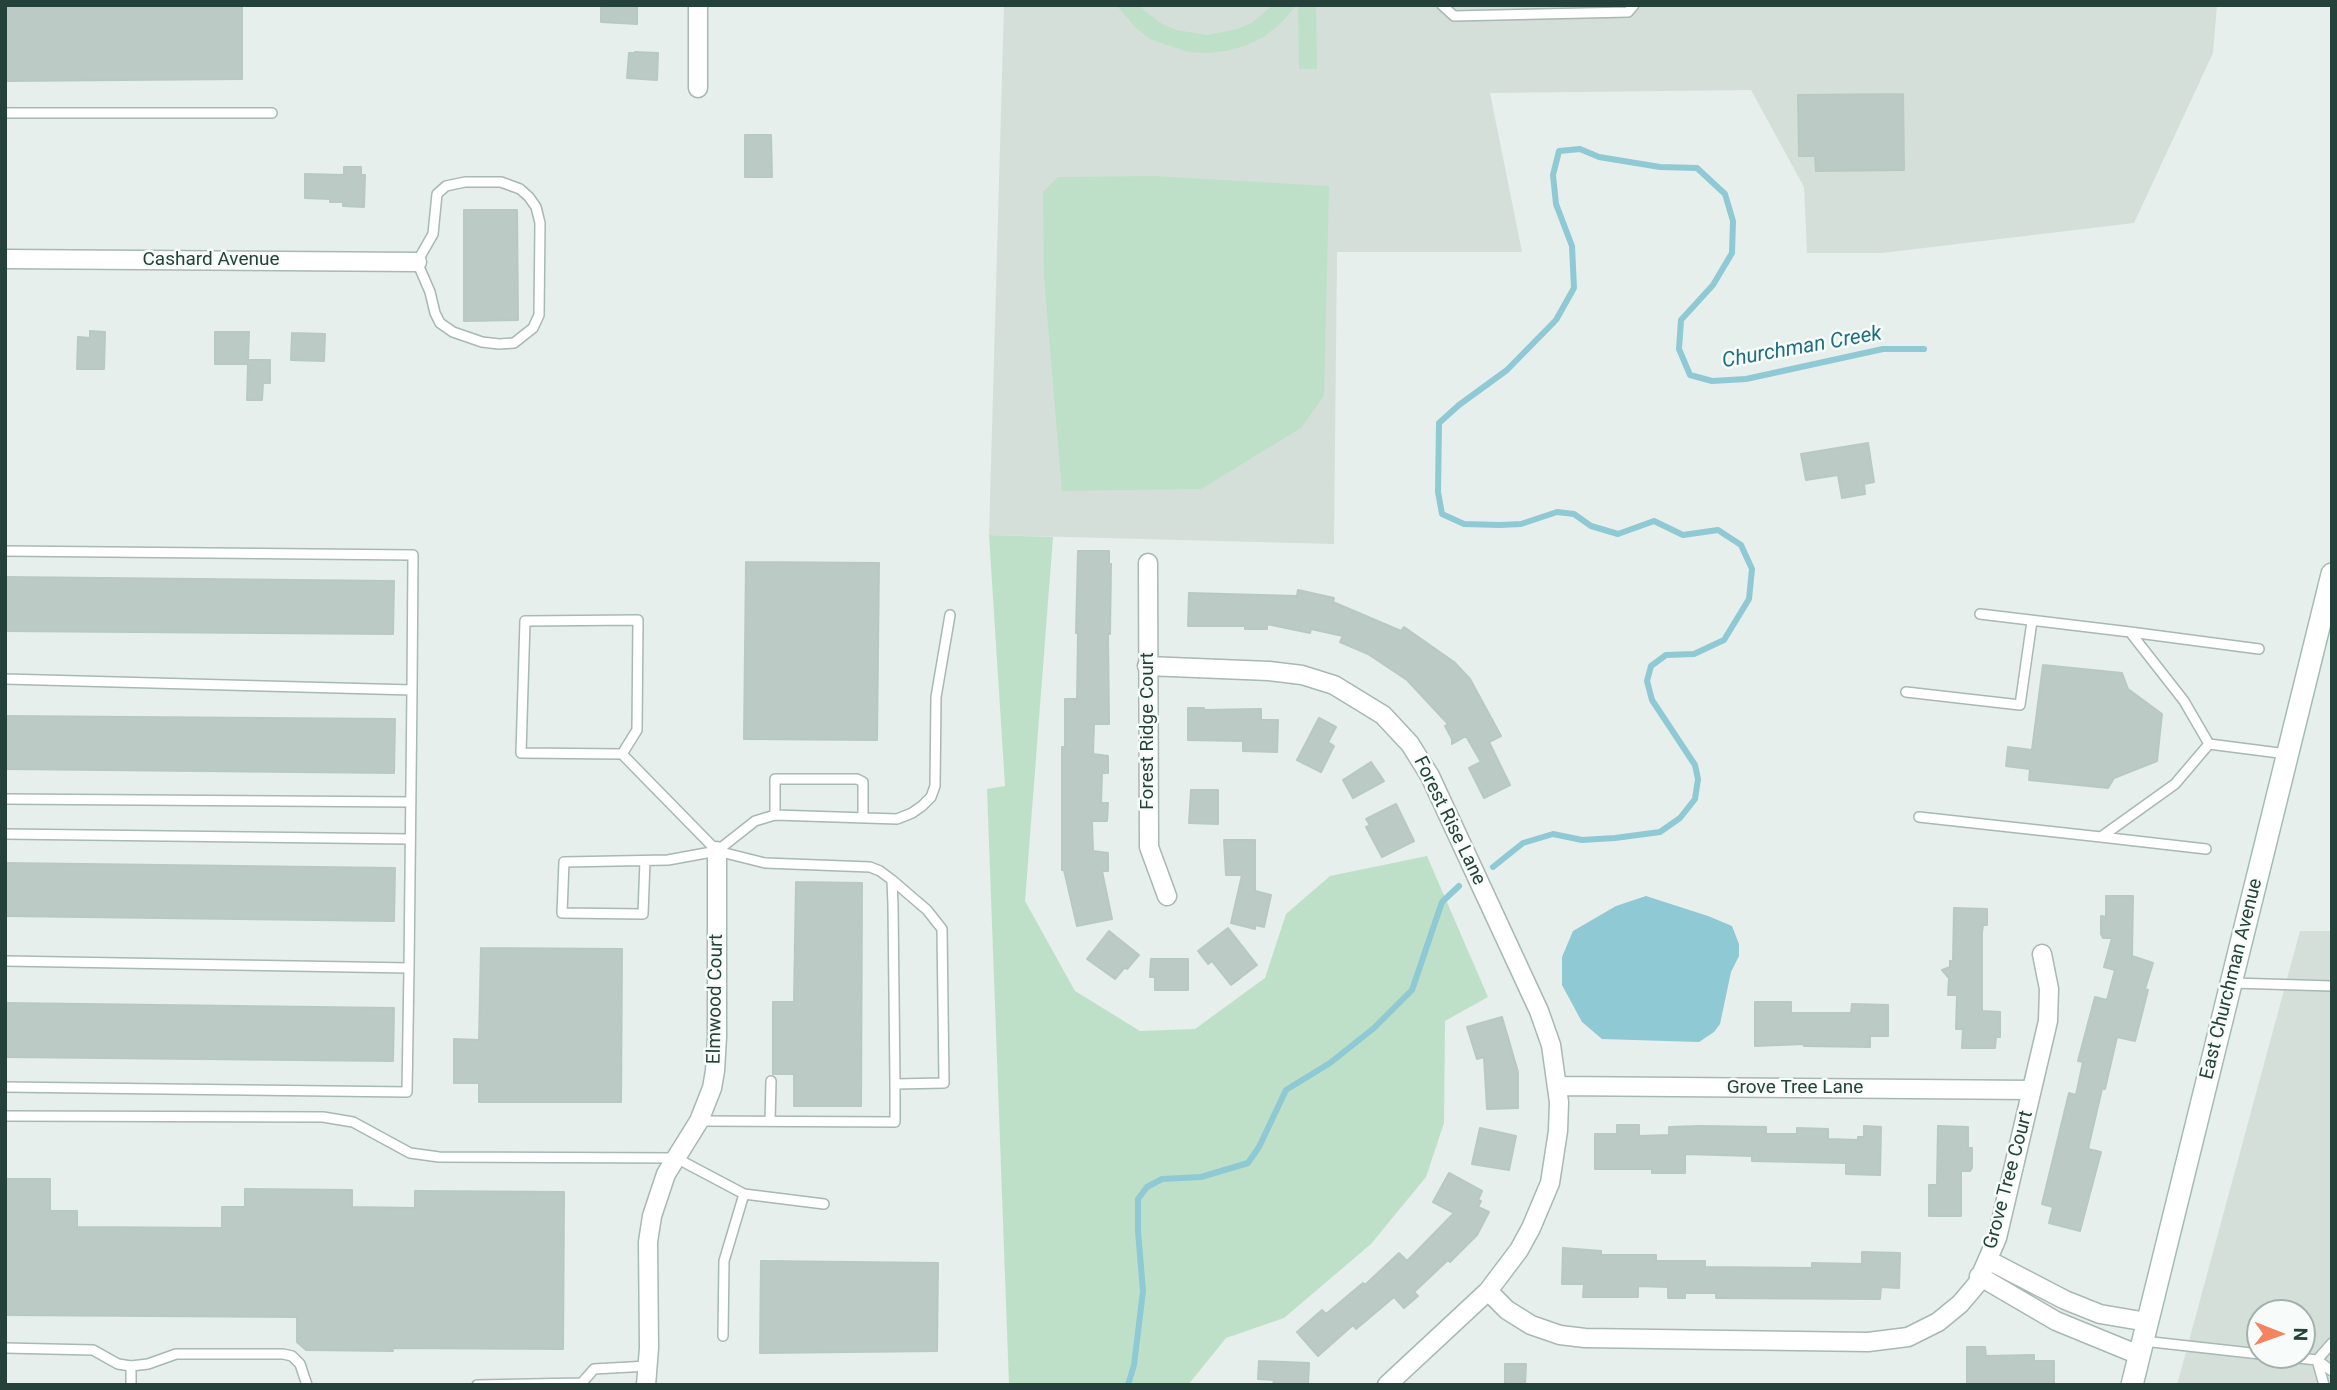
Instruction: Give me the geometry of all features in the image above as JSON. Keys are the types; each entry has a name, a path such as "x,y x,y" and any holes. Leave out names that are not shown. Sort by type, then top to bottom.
{"street":[{"path":"698,5 698,88"},
{"name":"Cashard Avenue","path":"5,259 417,261"},
{"name":"Forest Ridge Court","path":"1148,563 1149,847 1167,897"},
{"name":"East Churchman Avenue","path":"2132,1385 2332,574"},
{"name":"Forest Rise Lane","path":"1147,666 1302,675 1334,685 1383,715 1410,744 1430,776 1539,1011 1551,1045 1559,1102 1558,1131 1550,1182 1542,1205 1519,1250 1488,1292 1387,1385"},
{"name":"Elmwood Court","path":"646,1385 651,1224 666,1174 699,1121 712,1088 717,1054 717,851"},
{"name":"Grove Tree Court","path":"1488,1292 1507,1310 1522,1319 1560,1335 1594,1338 1868,1342 1908,1337 1946,1318 1973,1288 1997,1238 2048,1021 2049,989 2042,954"},
{"name":"Grove Tree Lane","path":"1557,1086 2032,1090"},
{"path":"1988,1260 2065,1300 2100,1314 2143,1339"},
{"path":"1979,1276 2056,1321 2143,1339"}],"lane":[{"path":"1442,5 1454,16 1628,12 1634,5"},
{"path":"5,113 272,113"},
{"path":"465,182 501,182 520,189 536,207 540,223 540,303 534,328 514,343 499,344 482,342 453,332 440,323 417,261 433,234 437,194 446,186 465,182"},
{"path":"5,551 413,555 407,1092 5,1087"},
{"path":"717,851 755,821 775,816 897,819 912,813 931,797 935,786 936,697 950,614"},
{"path":"1980,614 2259,649"},
{"path":"622,754 637,730 638,620 524,621 521,753 622,754 717,851"},
{"path":"1906,692 2020,705 2032,621"},
{"path":"2130,632 2184,701 2209,744"},
{"path":"5,679 412,690"},
{"path":"2209,744 2287,754"},
{"path":"2101,837 2175,784 2209,744"},
{"path":"775,816 775,779 857,779 863,782 863,817"},
{"path":"5,799 411,802"},
{"path":"1919,817 2207,849"},
{"path":"5,834 410,839"},
{"path":"645,861 643,914 562,913 564,862 668,860 717,851 765,863 870,867 892,880 927,911 942,929 944,1083 895,1084"},
{"path":"699,1121 895,1122 892,880"},
{"path":"5,961 408,968"},
{"path":"2231,983 2332,986"},
{"path":"770,1121 771,1081"},
{"path":"5,1116 323,1117 353,1122 410,1153 439,1157 676,1158 744,1194 824,1204"},
{"path":"723,1336 724,1261 744,1194"},
{"path":"2143,1339 2246,1352"},
{"path":"2317,1360 2332,1343"},
{"path":"5,1348 93,1350 118,1364 131,1366 148,1364 176,1354 283,1354 292,1356 300,1364 307,1385"},
{"path":"2317,1360 2332,1356"},
{"path":"2317,1360 2332,1371"},
{"path":"2317,1360 2324,1385"},
{"path":"131,1366 131,1385"},
{"path":"477,1385 581,1384 594,1369 648,1366"}],"shaded area":[{"path":"1004,5 2217,5 2213,53 2134,223 1882,253 1807,253 1804,187 1751,90 1490,93 1522,252 1337,252 1334,544 989,535"},
{"path":"2300,931 2332,931 2332,1385 2177,1385"}],"green space":[{"path":"1116,5 1138,5 1162,24 1176,30 1207,35 1238,29 1253,22 1273,5 1297,5 1278,26 1262,38 1245,46 1208,53 1188,52 1152,40 1137,29"},
{"path":"1298,5 1316,5 1317,69 1299,69"},
{"path":"1154,176 1329,186 1324,396 1301,428 1201,489 1062,491 1044,278 1043,192 1058,177"},
{"path":"989,535 1053,537 1025,901 1075,991 1140,1031 1195,1029 1265,978 1286,914 1330,876 1427,856 1488,997 1445,1021 1444,1123 1426,1177 1371,1244 1284,1318 1226,1338 1188,1385 1009,1385 987,789 1005,786"}],"water":[{"path":"1646,896 1732,926 1739,944 1739,956 1731,972 1720,1024 1714,1032 1699,1042 1602,1039 1582,1022 1562,985 1562,957 1573,931 1616,906"}],"building":[{"path":"5,5 242,5 242,79 5,81"},
{"path":"601,5 637,5 637,24 601,22"},
{"path":"629,53 658,53 657,80 627,78"},
{"path":"1903,94 1904,170 1816,171 1815,156 1799,156 1798,95"},
{"path":"745,135 771,135 772,177 745,177"},
{"path":"344,167 361,167 361,175 365,175 364,207 343,206 343,202 330,202 330,199 305,198 305,174 344,175"},
{"path":"464,210 517,210 518,320 464,321"},
{"path":"90,331 105,332 104,369 77,369 78,337 90,338"},
{"path":"215,332 249,332 248,360 270,360 270,383 263,383 262,400 247,400 248,364 215,364"},
{"path":"292,333 325,334 324,361 291,360"},
{"path":"1868,443 1874,482 1864,484 1865,494 1842,498 1838,475 1806,480 1801,454"},
{"path":"1078,551 1109,551 1111,564 1108,634 1109,724 1094,724 1093,754 1108,756 1108,773 1102,773 1101,803 1108,803 1107,821 1092,821 1093,851 1108,853 1108,871 1102,871 1112,919 1077,926 1062,870 1062,747 1065,747 1065,699 1077,699"},
{"path":"746,562 879,563 877,740 744,739"},
{"path":"5,577 394,581 393,634 5,631"},
{"path":"1298,590 1334,598 1333,602 1401,631 1404,627 1454,662 1470,679 1501,736 1489,742 1510,785 1484,798 1469,768 1481,762 1466,736 1452,744 1445,726 1448,724 1407,680 1368,654 1340,642 1343,636 1311,629 1310,633 1267,624 1267,629 1245,629 1245,626 1188,626 1189,593 1297,596"},
{"path":"2043,665 2122,673 2128,689 2162,714 2157,761 2114,778 2108,788 2029,780 2030,769 2006,766 2008,747 2032,750"},
{"path":"1188,708 1261,709 1261,720 1278,720 1277,752 1243,751 1243,741 1188,740"},
{"path":"5,716 395,719 394,773 5,769"},
{"path":"1319,718 1336,727 1328,742 1334,746 1321,772 1297,760"},
{"path":"1371,762 1384,781 1353,798 1343,780"},
{"path":"1191,790 1218,790 1218,824 1189,823"},
{"path":"1396,804 1414,841 1382,857 1366,827 1370,825 1366,819"},
{"path":"1224,840 1255,840 1255,891 1271,895 1264,927 1255,925 1255,929 1231,923 1242,875 1226,875"},
{"path":"5,863 395,868 394,921 5,916"},
{"path":"796,882 862,883 861,1106 794,1106 794,1074 773,1074 773,1002 794,1002"},
{"path":"2106,896 2133,896 2132,956 2153,963 2135,1041 2117,1037 2105,1089 2102,1089 2088,1149 2101,1152 2080,1231 2049,1223 2053,1207 2042,1204 2069,1093 2076,1095 2083,1062 2078,1061 2095,997 2107,1000 2115,970 2104,967 2112,938 2103,938 2101,934 2101,916 2106,917"},
{"path":"1954,908 1987,909 1987,925 1983,925 1982,933 1982,1011 2000,1012 2000,1037 1996,1037 1995,1048 1962,1048 1963,1029 1956,1029 1957,995 1948,995 1949,978 1942,970 1950,967 1950,961 1953,961"},
{"path":"1228,928 1257,965 1231,985 1212,961 1208,964 1198,951"},
{"path":"1109,931 1139,955 1115,979 1087,959"},
{"path":"481,948 622,949 621,1102 479,1102 479,1083 454,1083 454,1039 479,1040"},
{"path":"1151,959 1188,959 1188,990 1155,990 1155,977 1150,977"},
{"path":"1755,1002 1791,1002 1791,1013 1851,1013 1852,1004 1888,1005 1888,1036 1870,1036 1870,1047 1804,1044 1755,1046"},
{"path":"5,1003 394,1008 393,1061 5,1057"},
{"path":"1502,1017 1518,1072 1518,1108 1487,1109 1484,1057 1477,1059 1467,1027"},
{"path":"1617,1125 1639,1125 1639,1136 1669,1135 1669,1127 1766,1127 1766,1134 1797,1134 1797,1128 1828,1129 1828,1139 1858,1140 1858,1137 1864,1137 1864,1126 1881,1127 1880,1175 1846,1174 1846,1163 1752,1161 1752,1156 1685,1154 1685,1173 1652,1173 1652,1169 1595,1169 1595,1134 1617,1134"},
{"path":"1938,1126 1968,1127 1972,1168 1970,1171 1961,1171 1961,1216 1929,1216 1929,1185 1937,1185"},
{"path":"1480,1128 1516,1136 1509,1170 1472,1164"},
{"path":"1449,1173 1482,1191 1478,1207 1489,1212 1477,1235 1414,1292 1418,1296 1404,1308 1394,1297 1356,1329 1353,1325 1318,1356 1297,1332 1322,1310 1326,1314 1363,1283 1365,1285 1399,1253 1407,1261 1454,1213 1433,1202"},
{"path":"5,1179 50,1179 50,1211 77,1211 77,1227 222,1228 222,1207 245,1207 245,1189 352,1190 352,1207 415,1208 415,1191 564,1192 563,1349 306,1350 297,1342 297,1317 5,1315"},
{"path":"1563,1248 1601,1251 1601,1255 1656,1255 1656,1261 1705,1261 1705,1267 1812,1268 1812,1263 1862,1264 1862,1252 1900,1253 1899,1288 1881,1287 1880,1299 1716,1298 1716,1293 1685,1293 1685,1298 1668,1298 1668,1287 1638,1286 1638,1297 1583,1297 1584,1284 1562,1284"},
{"path":"761,1261 938,1263 937,1351 760,1353"},
{"path":"1967,1347 1985,1347 1986,1356 2034,1355 2034,1361 2054,1361 2054,1385 1967,1385"},
{"path":"1259,1361 1309,1363 1308,1385 1273,1385 1274,1380 1258,1379"},
{"path":"1505,1364 1526,1364 1525,1385 1505,1385"}],"waterway":[{"name":"Churchman Creek","path":"1493,867 1523,843 1553,834 1582,840 1615,838 1660,832 1680,818 1695,799 1698,779 1695,765 1652,700 1647,681 1651,666 1666,655 1694,654 1724,640 1749,599 1752,569 1741,545 1718,530 1683,535 1654,521 1618,534 1591,526 1574,514 1557,512 1521,524 1500,525 1464,524 1442,514 1438,492 1439,423 1507,370 1556,320 1574,288 1572,246 1556,204 1553,175 1559,151 1580,149 1599,157 1660,167 1697,168 1725,194 1733,221 1732,253 1713,285 1681,320 1679,349 1690,375 1712,381 1746,379 1883,349 1924,349"},
{"name":"Churchman Creek","path":"1128,1385 1134,1365 1143,1291 1138,1199 1147,1187 1162,1179 1201,1177 1248,1163 1259,1147 1286,1090 1330,1063 1374,1028 1412,990 1442,902 1459,886"}]}
